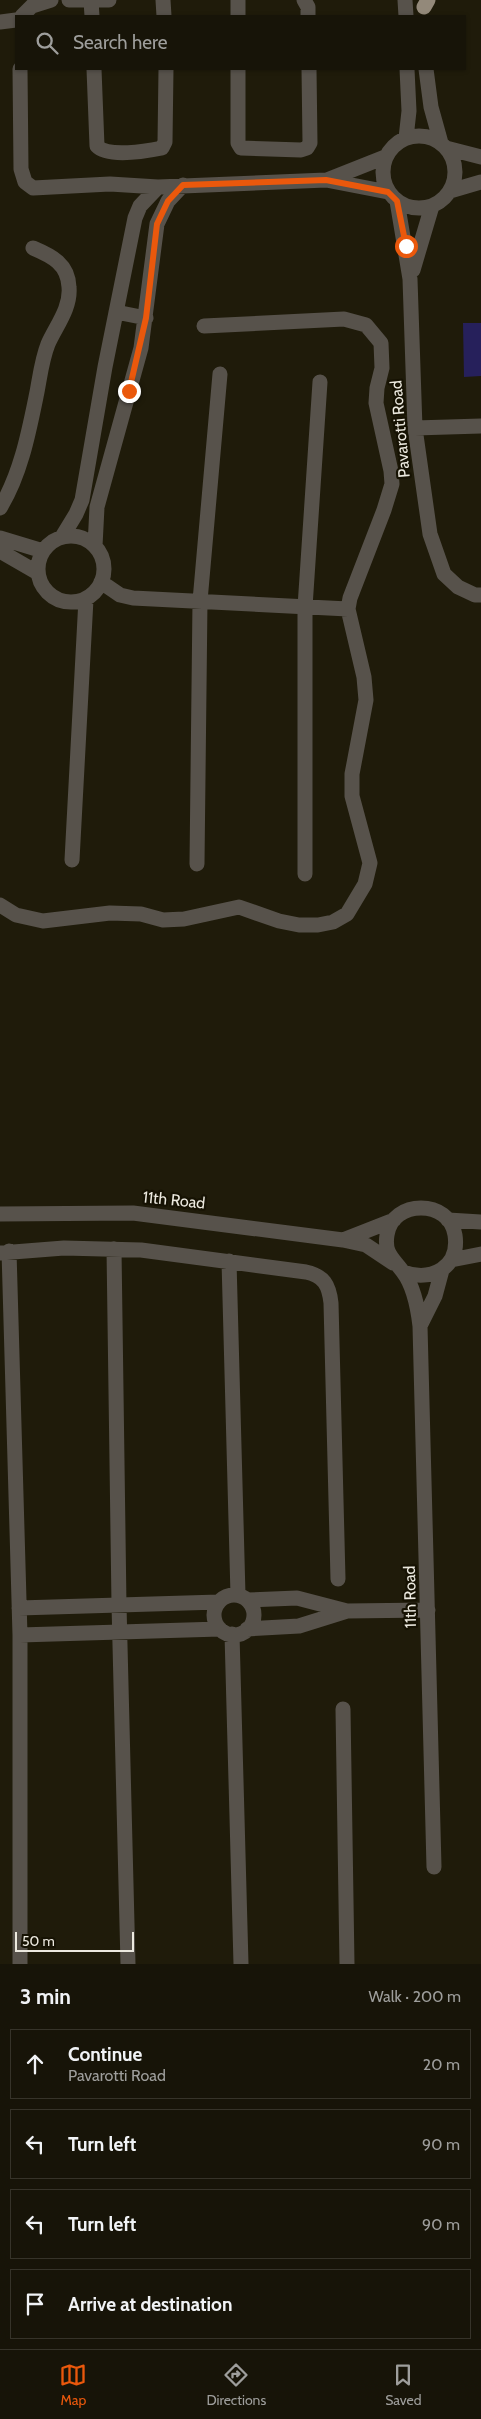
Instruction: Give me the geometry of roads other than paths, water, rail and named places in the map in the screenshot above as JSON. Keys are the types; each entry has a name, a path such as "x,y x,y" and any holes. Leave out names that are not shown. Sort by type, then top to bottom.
{"street":[{"path":"23,15 32,6 50,0"},
{"path":"69,0 108,0"},
{"path":"163,0 164,15"},
{"path":"238,0 238,15"},
{"path":"304,0 308,7 308,15"},
{"path":"405,0 406,15"},
{"path":"92,1 92,15"},
{"path":"0,22 15,20"},
{"path":"20,70 21,169 25,182 33,188 45,189 110,184 158,187 326,180 393,196 408,206 420,208 432,206 450,191 481,182"},
{"path":"94,70 97,146 102,152 111,153 162,148 165,142 166,70"},
{"path":"238,70 238,143 241,148 300,150 307,148 310,143 309,70"},
{"path":"406,138 409,111 408,70"},
{"path":"426,70 431,107 444,146 452,158 455,169 450,191"},
{"path":"393,196 384,181 382,169 385,157 390,149 406,138 424,136 444,146 481,158"},
{"path":"326,180 385,157"},
{"path":"95,546 80,537 62,537 54,540 43,550 38,565 38,573 45,590 59,600 77,602 86,599 95,592 101,582 104,563 95,546 97,507 129,391 146,318 157,224 168,201 183,185"},
{"path":"62,537 82,500 102,385 135,218 140,206 158,187"},
{"name":"Pavarotti Road","path":"393,196 410,279 415,428 430,534 444,574 458,587 475,595 481,595"},
{"name":"Pavarotti Road","path":"410,279 432,206"},
{"path":"130,246 154,249"},
{"path":"0,508 16,475 32,416 46,350 64,312 69,295 68,280 64,268 56,258 34,248"},
{"path":"116,312 146,318"},
{"path":"0,905 16,915 43,921 110,912 141,914 163,920 184,919 239,907 279,921 299,925 318,925 333,922 346,914 365,884 370,863 352,796 352,774 366,700 364,677 348,609 350,598 392,484 391,471 376,403 377,388 382,368 381,343 366,325 344,319 204,326"},
{"path":"197,864 200,601 220,374"},
{"path":"305,874 305,607 320,382"},
{"path":"102,385 129,391"},
{"path":"415,428 481,426"},
{"path":"0,538 43,550"},
{"path":"0,551 38,573"},
{"path":"101,582 125,597 348,609"},
{"path":"72,860 86,599"},
{"path":"446,1265 456,1246 454,1232 448,1220 436,1210 421,1207 406,1210 394,1220 387,1234 386,1249 398,1268 416,1276 430,1276 446,1265 481,1254"},
{"name":"11th Road","path":"0,1214 133,1213 343,1240 366,1245 398,1268 418,1312 420,1326 434,1867"},
{"name":"11th Road","path":"343,1240 394,1220"},
{"path":"448,1220 481,1222"},
{"path":"114,1248 119,1631 128,1964"},
{"path":"20,1964 20,1636 4,1252 114,1248 229,1261 318,1275 325,1281 330,1291 338,1579"},
{"path":"229,1261 243,1598 253,1615 247,1629"},
{"name":"11th Road","path":"420,1326 435,1296 446,1265"},
{"path":"19,1608 218,1602 227,1596 243,1598 297,1598 346,1611 428,1610"},
{"path":"218,1602 214,1613 226,1631 241,1964"},
{"path":"20,1636 119,1631 226,1631 299,1626 346,1611"},
{"path":"343,1709 346,1964"}]}
